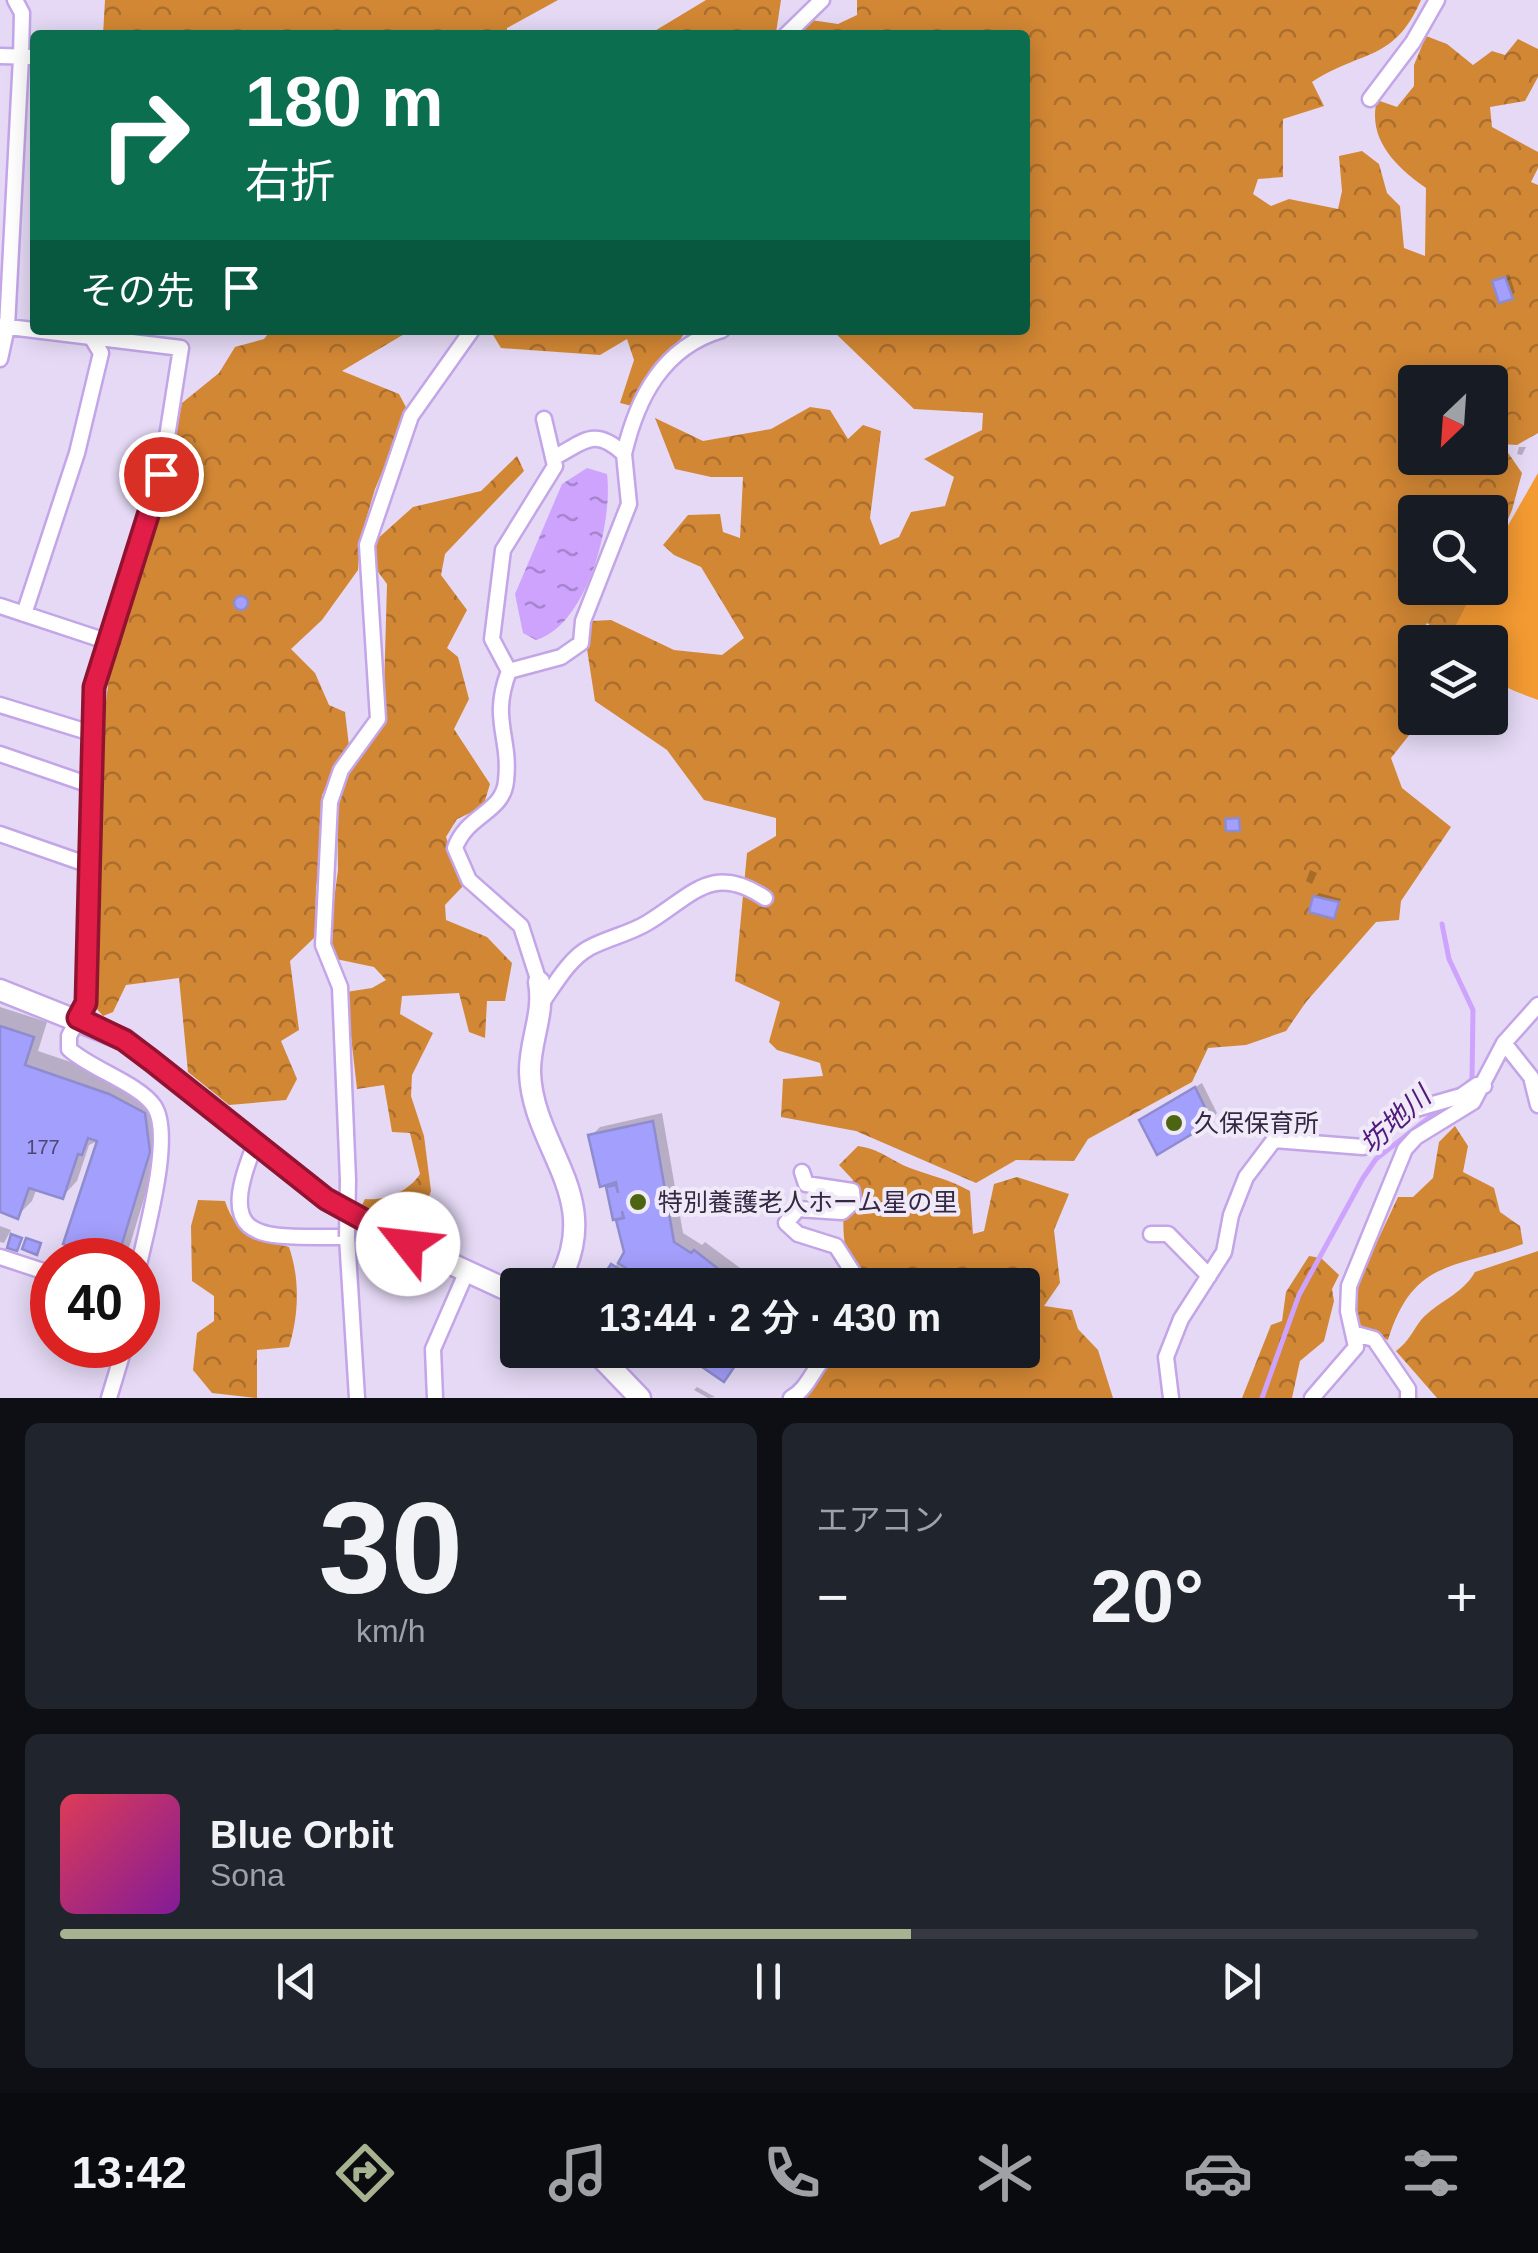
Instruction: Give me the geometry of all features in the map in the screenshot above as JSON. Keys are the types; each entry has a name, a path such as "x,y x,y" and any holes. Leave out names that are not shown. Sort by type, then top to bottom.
{"street":[{"path":"0,359 28,57 22,12 16,0"},
{"path":"791,30 822,0"},
{"path":"1370,99 1413,42 1437,0"},
{"path":"0,56 28,57"},
{"path":"3,326 30,328"},
{"path":"24,614 77,453 101,352 91,335"},
{"path":"96,335 181,348 161,474 94,687 86,1003 69,1036 70,1049 144,1097 159,1118 157,1185 145,1238"},
{"path":"357,1398 340,987 324,945 330,802 341,770 378,719 367,546 411,416 468,335"},
{"path":"509,671 560,656 581,642 583,621 629,504 624,454 634,410 672,355 705,335"},
{"path":"544,419 555,466 503,550 492,640 509,671 498,714 506,782 500,799 462,828 455,848 468,880 521,926 541,992 530,1070 534,1099 572,1190 572,1250 564,1268"},
{"path":"553,458 574,442 592,438 614,444 624,454"},
{"path":"0,606 106,641"},
{"path":"0,705 91,733"},
{"path":"0,754 90,785"},
{"path":"0,834 89,866"},
{"path":"541,992 585,950 647,923 688,892 714,883 741,882 765,898"},
{"path":"0,990 78,1018 124,1040 326,1199 500,1287"},
{"path":"1312,1398 1350,1358 1356,1334 1348,1311 1349,1286 1405,1150 1416,1136 1473,1102 1504,1043 1538,1005"},
{"path":"1504,1043 1531,1077 1538,1106"},
{"path":"1170,1398 1166,1356 1181,1318 1224,1252 1231,1215 1246,1177 1274,1140 1363,1147 1380,1140 1396,1115 1460,1096 1477,1085 1484,1086"},
{"path":"256,1142 240,1183 238,1206 242,1220 251,1230 272,1236 348,1237"},
{"path":"802,1172 806,1184 852,1191 854,1202 842,1212 798,1209 791,1212 786,1222 798,1234 836,1246 850,1268"},
{"path":"1151,1234 1168,1234 1209,1276"},
{"path":"0,1257 30,1267"},
{"path":"435,1398 433,1349 466,1271"},
{"path":"1356,1334 1374,1339 1408,1389 1408,1398"},
{"path":"110,1398 118,1368"},
{"path":"611,1368 640,1398"},
{"path":"792,1398 801,1393 815,1368"}],"green space":[{"path":"105,0 558,0 507,30 103,30"},
{"path":"706,0 781,0 776,30 656,30"},
{"path":"857,0 1421,0 1411,20 1388,44 1312,82 1324,106 1283,119 1283,177 1258,179 1253,194 1271,206 1289,199 1338,209 1342,191 1339,156 1362,151 1379,164 1387,193 1400,206 1404,248 1425,256 1426,188 1386,151 1376,127 1377,100 1397,107 1414,86 1414,65 1426,36 1447,44 1473,65 1492,51 1505,55 1518,39 1538,49 1538,77 1525,101 1490,107 1492,127 1538,152 1538,168 1531,182 1538,185 1538,433 1517,445 1508,444 1508,365 1398,365 1398,475 1508,475 1508,453 1522,473 1508,519 1508,495 1398,495 1398,605 1470,605 1461,625 1398,625 1398,735 1409,735 1391,758 1402,788 1451,827 1401,901 1399,920 1376,922 1306,1002 1286,1031 1246,1045 1208,1048 1192,1082 1088,1139 1074,1161 1016,1160 976,1183 856,1131 781,1117 783,1079 823,1076 820,1063 777,1050 769,1042 780,1002 735,981 747,853 776,836 776,818 704,800 667,750 595,701 587,649 592,621 611,620 674,650 722,655 744,638 701,567 674,555 663,545 688,515 720,514 723,532 740,538 743,477 711,477 675,469 655,418 703,441 771,429 810,407 830,410 848,439 863,425 881,431 870,518 880,545 899,537 911,512 945,506 954,477 924,459 982,430 983,413 914,409 837,335 1030,335 1030,30 802,30 811,20 838,24 857,15"},
{"path":"267,335 403,335 342,371 399,394 408,411 375,489 360,540 358,570 322,620 291,649 315,673 329,705 345,712 349,746 322,795 323,858 316,886 315,937 290,961 299,1030 281,1041 297,1079 286,1100 229,1105 188,1072 179,978 126,985 113,1012 103,1016 96,1008 98,767 113,645 166,484 182,403 219,373 235,347"},
{"path":"493,335 683,335 632,406 620,403 634,360 627,339 600,355 501,348"},
{"path":"517,456 524,471 445,554 441,575 467,610 447,648 458,657 469,699 454,729 490,784 483,807 457,819 446,837 463,886 445,905 446,920 487,937 512,963 505,1001 487,1001 485,1038 469,1032 459,993 402,996 400,1014 433,1033 412,1075 411,1096 424,1136 431,1191 416,1230 361,1207 365,1199 388,1197 403,1190 420,1174 410,1133 392,1132 384,1085 357,1089 346,992 372,988 386,980 374,967 336,959 329,937 338,870 337,796 347,769 383,727 387,584 373,565 375,541 413,507 481,491"},
{"path":"1455,1126 1468,1146 1463,1172 1494,1188 1500,1212 1520,1226 1523,1244 1457,1264 1424,1281 1410,1294 1388,1340 1365,1330 1353,1315 1356,1287 1398,1197 1413,1197 1433,1178 1439,1142"},
{"path":"858,1146 970,1191 973,1234 984,1231 994,1184 1017,1177 1069,1194 1054,1230 1060,1283 1044,1306 1072,1310 1078,1329 1098,1350 1113,1398 801,1398 822,1368 1040,1368 1040,1268 851,1268 843,1219 853,1180 839,1165"},
{"path":"198,1200 225,1201 235,1221 249,1234 289,1247 293,1259 296,1309 289,1347 257,1350 257,1398 212,1393 193,1370 197,1333 214,1321 214,1296 192,1281 191,1226"},
{"path":"1538,1251 1538,1398 1437,1398 1396,1351 1421,1320 1463,1287 1475,1272"},
{"path":"1309,1256 1321,1258 1339,1275 1332,1289 1334,1301 1324,1341 1300,1361 1292,1398 1242,1398 1271,1325 1282,1321 1286,1292"}],"shaded area":[{"path":"1538,473 1538,700 1508,688 1508,625 1456,625 1466,605 1508,605 1508,526"}],"water":[{"path":"587,468 607,474 601,543 583,593 570,614 536,640 523,633 515,594 562,484"}],"building":[{"path":"1505,277 1513,299 1499,303 1492,281"},
{"path":"241,596 248,603 241,610 234,603"},
{"path":"1239,818 1240,831 1226,831 1225,819"},
{"path":"1313,896 1339,902 1334,919 1309,912"},
{"path":"0,1026 34,1037 25,1065 109,1094 145,1113 150,1152 124,1238 65,1238 97,1141 88,1138 82,1155 78,1154 63,1199 29,1188 18,1219 0,1212"},
{"path":"1195,1087 1212,1122 1157,1155 1139,1120"},
{"name":"特別養護老人ホーム星の里","path":"653,1121 674,1242 691,1253 694,1250 717,1268 626,1268 618,1263 624,1252 616,1220 624,1218 622,1211 623,1218 613,1220 606,1187 616,1185 618,1193 616,1182 600,1187 588,1135"},
{"path":"11,1234 22,1238 17,1251 7,1248"},
{"path":"26,1238 30,1239 30,1252 22,1249"},
{"path":"703,1368 734,1368 724,1382"}],"waterway":[{"name":"坊地川","path":"1442,924 1449,959 1473,1010 1472,1079 1462,1088"},
{"name":"坊地川","path":"1262,1398 1299,1295 1363,1178 1376,1159 1444,1106"}],"place":[{"name":"久保保育所","path":"1174,1123"},
{"name":"特別養護老人ホーム星の里","path":"638,1202"}],"route":[{"path":"161,474 94,687 86,1003 78,1018 124,1040 326,1199 408,1244"}]}
